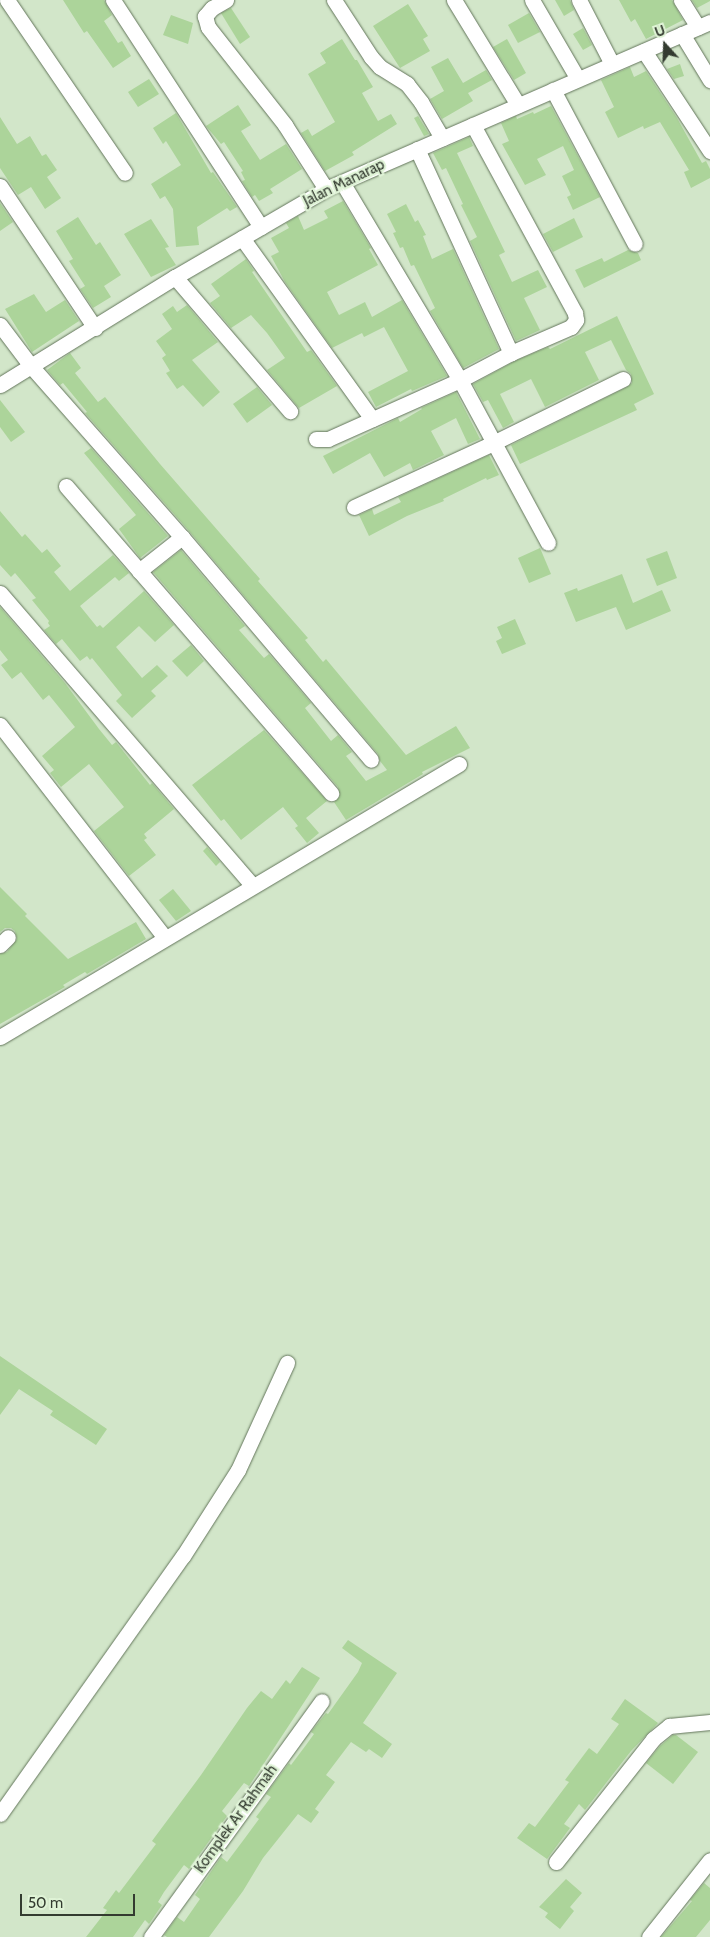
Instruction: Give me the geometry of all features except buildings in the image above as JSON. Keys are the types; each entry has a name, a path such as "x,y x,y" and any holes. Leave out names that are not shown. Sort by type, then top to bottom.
{"street":[{"path":"7,0 125,173"},
{"path":"113,0 261,226"},
{"path":"226,0 212,8 205,16 208,27 285,125 326,189"},
{"path":"334,0 370,57 380,67 407,84 421,102 442,138"},
{"path":"454,0 518,105"},
{"path":"532,0 578,79"},
{"path":"579,0 612,64"},
{"path":"681,0 704,25"},
{"name":"Jalan Manarap","path":"0,385 175,277 326,189 704,25"},
{"path":"682,34 710,80"},
{"path":"644,51 710,151"},
{"path":"553,90 635,244"},
{"path":"316,440 328,439 460,380 511,353 570,327 576,320 575,313 473,125"},
{"path":"417,149 511,353"},
{"path":"342,182 460,380 548,543"},
{"path":"0,186 95,328"},
{"path":"242,238 372,419"},
{"path":"175,277 290,411"},
{"path":"0,325 31,366 182,538 371,760"},
{"path":"354,507 493,443 623,379"},
{"path":"66,486 331,793"},
{"path":"139,570 182,538"},
{"path":"0,593 252,886"},
{"path":"0,725 165,938"},
{"path":"0,1037 459,764"},
{"path":"0,1814 188,1548 238,1470 287,1363"},
{"name":"Komplek Ar Rahmah","path":"151,1937 322,1701"},
{"path":"556,1862 653,1739 669,1726 710,1722"},
{"path":"649,1937 710,1860"}]}
